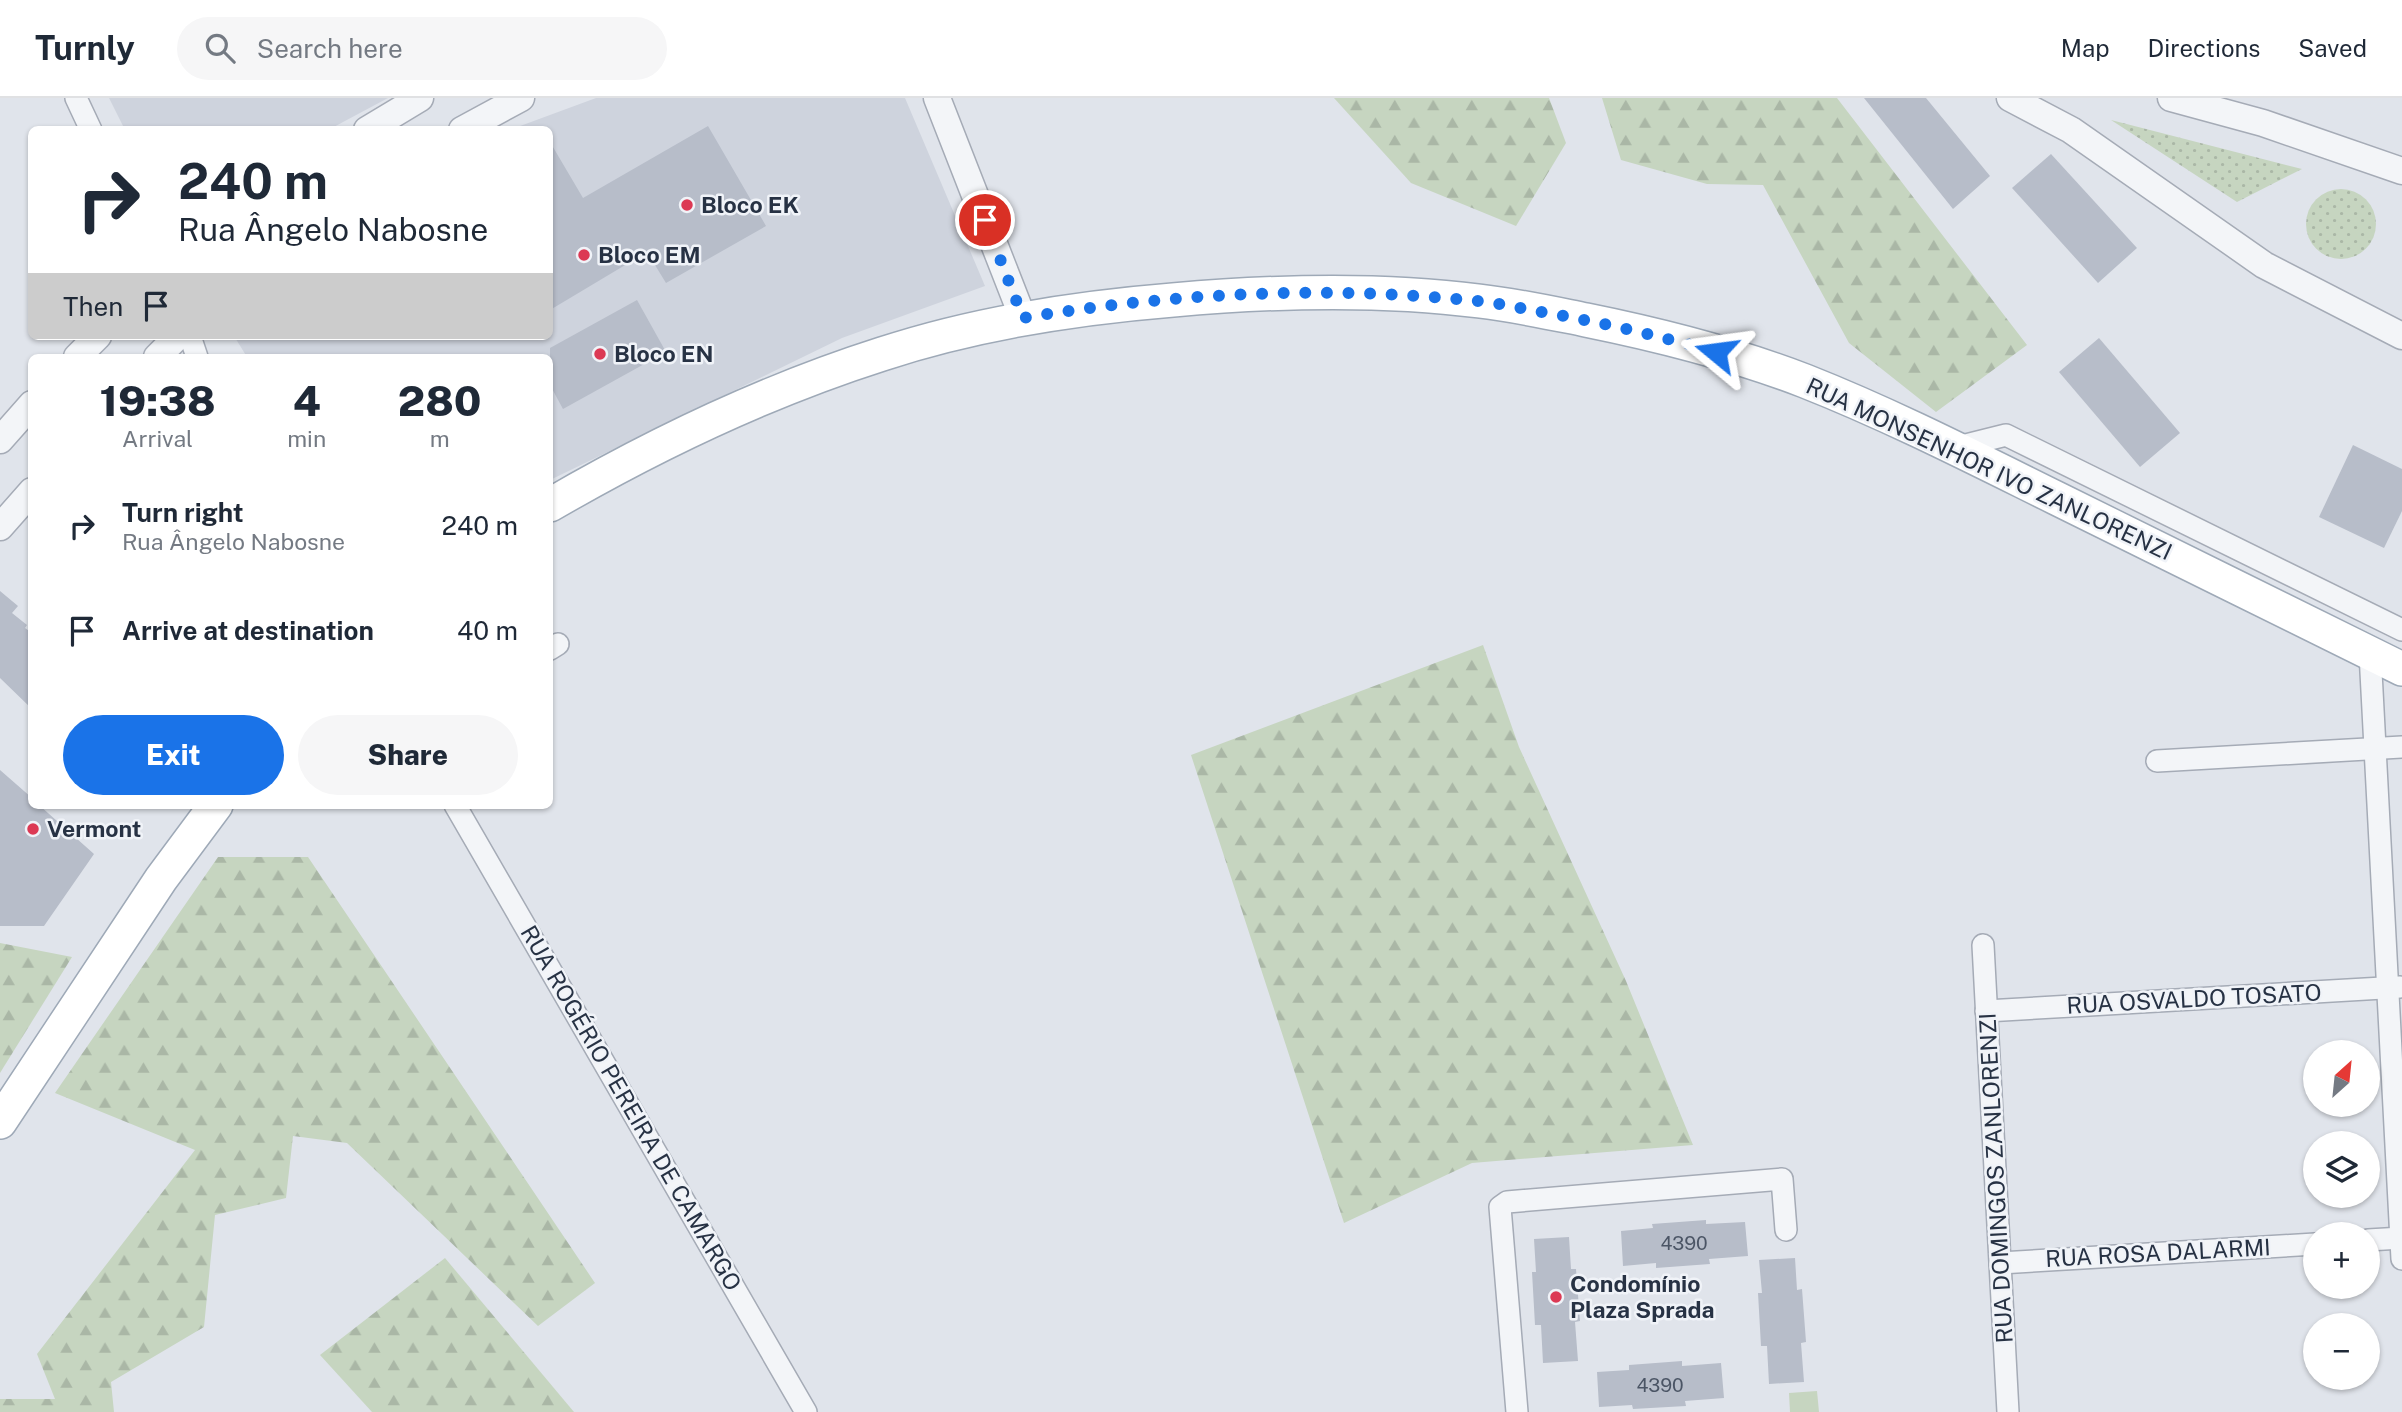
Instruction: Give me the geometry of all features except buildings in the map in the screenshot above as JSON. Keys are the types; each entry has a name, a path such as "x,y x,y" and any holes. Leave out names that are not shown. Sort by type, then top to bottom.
{"main road":[{"name":"RUA MONSENHOR IVO ZANLORENZI","path":"553,503 656,446 833,370 934,339 1023,318 1121,304 1306,292 1390,294 1479,301 1625,328 1761,366 1855,402 2402,668"},
{"path":"0,1122 154,890 213,809"}],"street":[{"path":"76,98 90,126"},
{"path":"374,126 420,98"},
{"path":"469,126 521,98"},
{"path":"937,98 1023,318"},
{"path":"2010,98 2071,130 2264,265 2402,336"},
{"path":"2171,98 2263,123 2402,171"},
{"path":"79,354 94,340"},
{"path":"160,354 174,340"},
{"path":"0,440 28,408"},
{"path":"1954,448 2006,435 2402,631"},
{"path":"0,527 28,496"},
{"path":"2370,653 2375,748 2395,987 2402,1245 2380,1242"},
{"path":"2157,761 2402,747"},
{"name":"RUA ROGÉRIO PEREIRA DE CAMARGO","path":"457,809 806,1412"},
{"name":"RUA DOMINGOS ZANLORENZI","path":"1983,945 2008,1412"},
{"name":"RUA OSVALDO TOSATO","path":"1986,1011 2395,987"},
{"path":"1517,1412 1500,1207 1507,1202 1782,1180 1786,1230"},
{"name":"RUA ROSA DALARMI","path":"2000,1263 2303,1245"}],"shaded area":[{"path":"109,98 388,98 336,126 123,126"},
{"path":"596,98 905,98 985,286 842,338 553,479 553,354 245,354 236,340 553,340 553,126 520,126"}],"green space":[{"path":"1334,98 1549,98 1566,143 1516,226 1411,183"},
{"path":"1602,98 1837,98 2027,345 1936,412 1849,343 1763,185 1707,184 1621,160"},
{"path":"2111,120 2302,169 2237,202"},
{"path":"2341,189 2360,195 2370,205 2376,224 2370,243 2360,253 2341,259 2322,253 2312,243 2306,224 2312,205 2322,195"},
{"path":"1483,645 1519,747 1626,981 1693,1145 1472,1163 1344,1223 1191,755"},
{"path":"218,857 308,857 595,1283 538,1326 347,1143 293,1136 286,1198 215,1215 204,1327 111,1382 114,1412 0,1412 0,1399 55,1399 37,1354 195,1150 55,1093"},
{"path":"0,943 72,957 0,1073"},
{"path":"445,1258 574,1412 372,1412 320,1355"},
{"path":"1817,1391 1819,1412 1790,1412 1789,1393"}],"place":[{"name":"Bloco EK","path":"687,205"},
{"name":"Bloco EM","path":"584,255"},
{"name":"Bloco EN","path":"600,354"},
{"name":"Vermont","path":"33,829"},
{"name":"Condomínio Plaza Sprada","path":"1556,1297"}],"route":[{"path":"985,220 1023,318 1121,304 1203,297 1306,292 1390,294 1479,301 1562,315 1716,352"}]}
